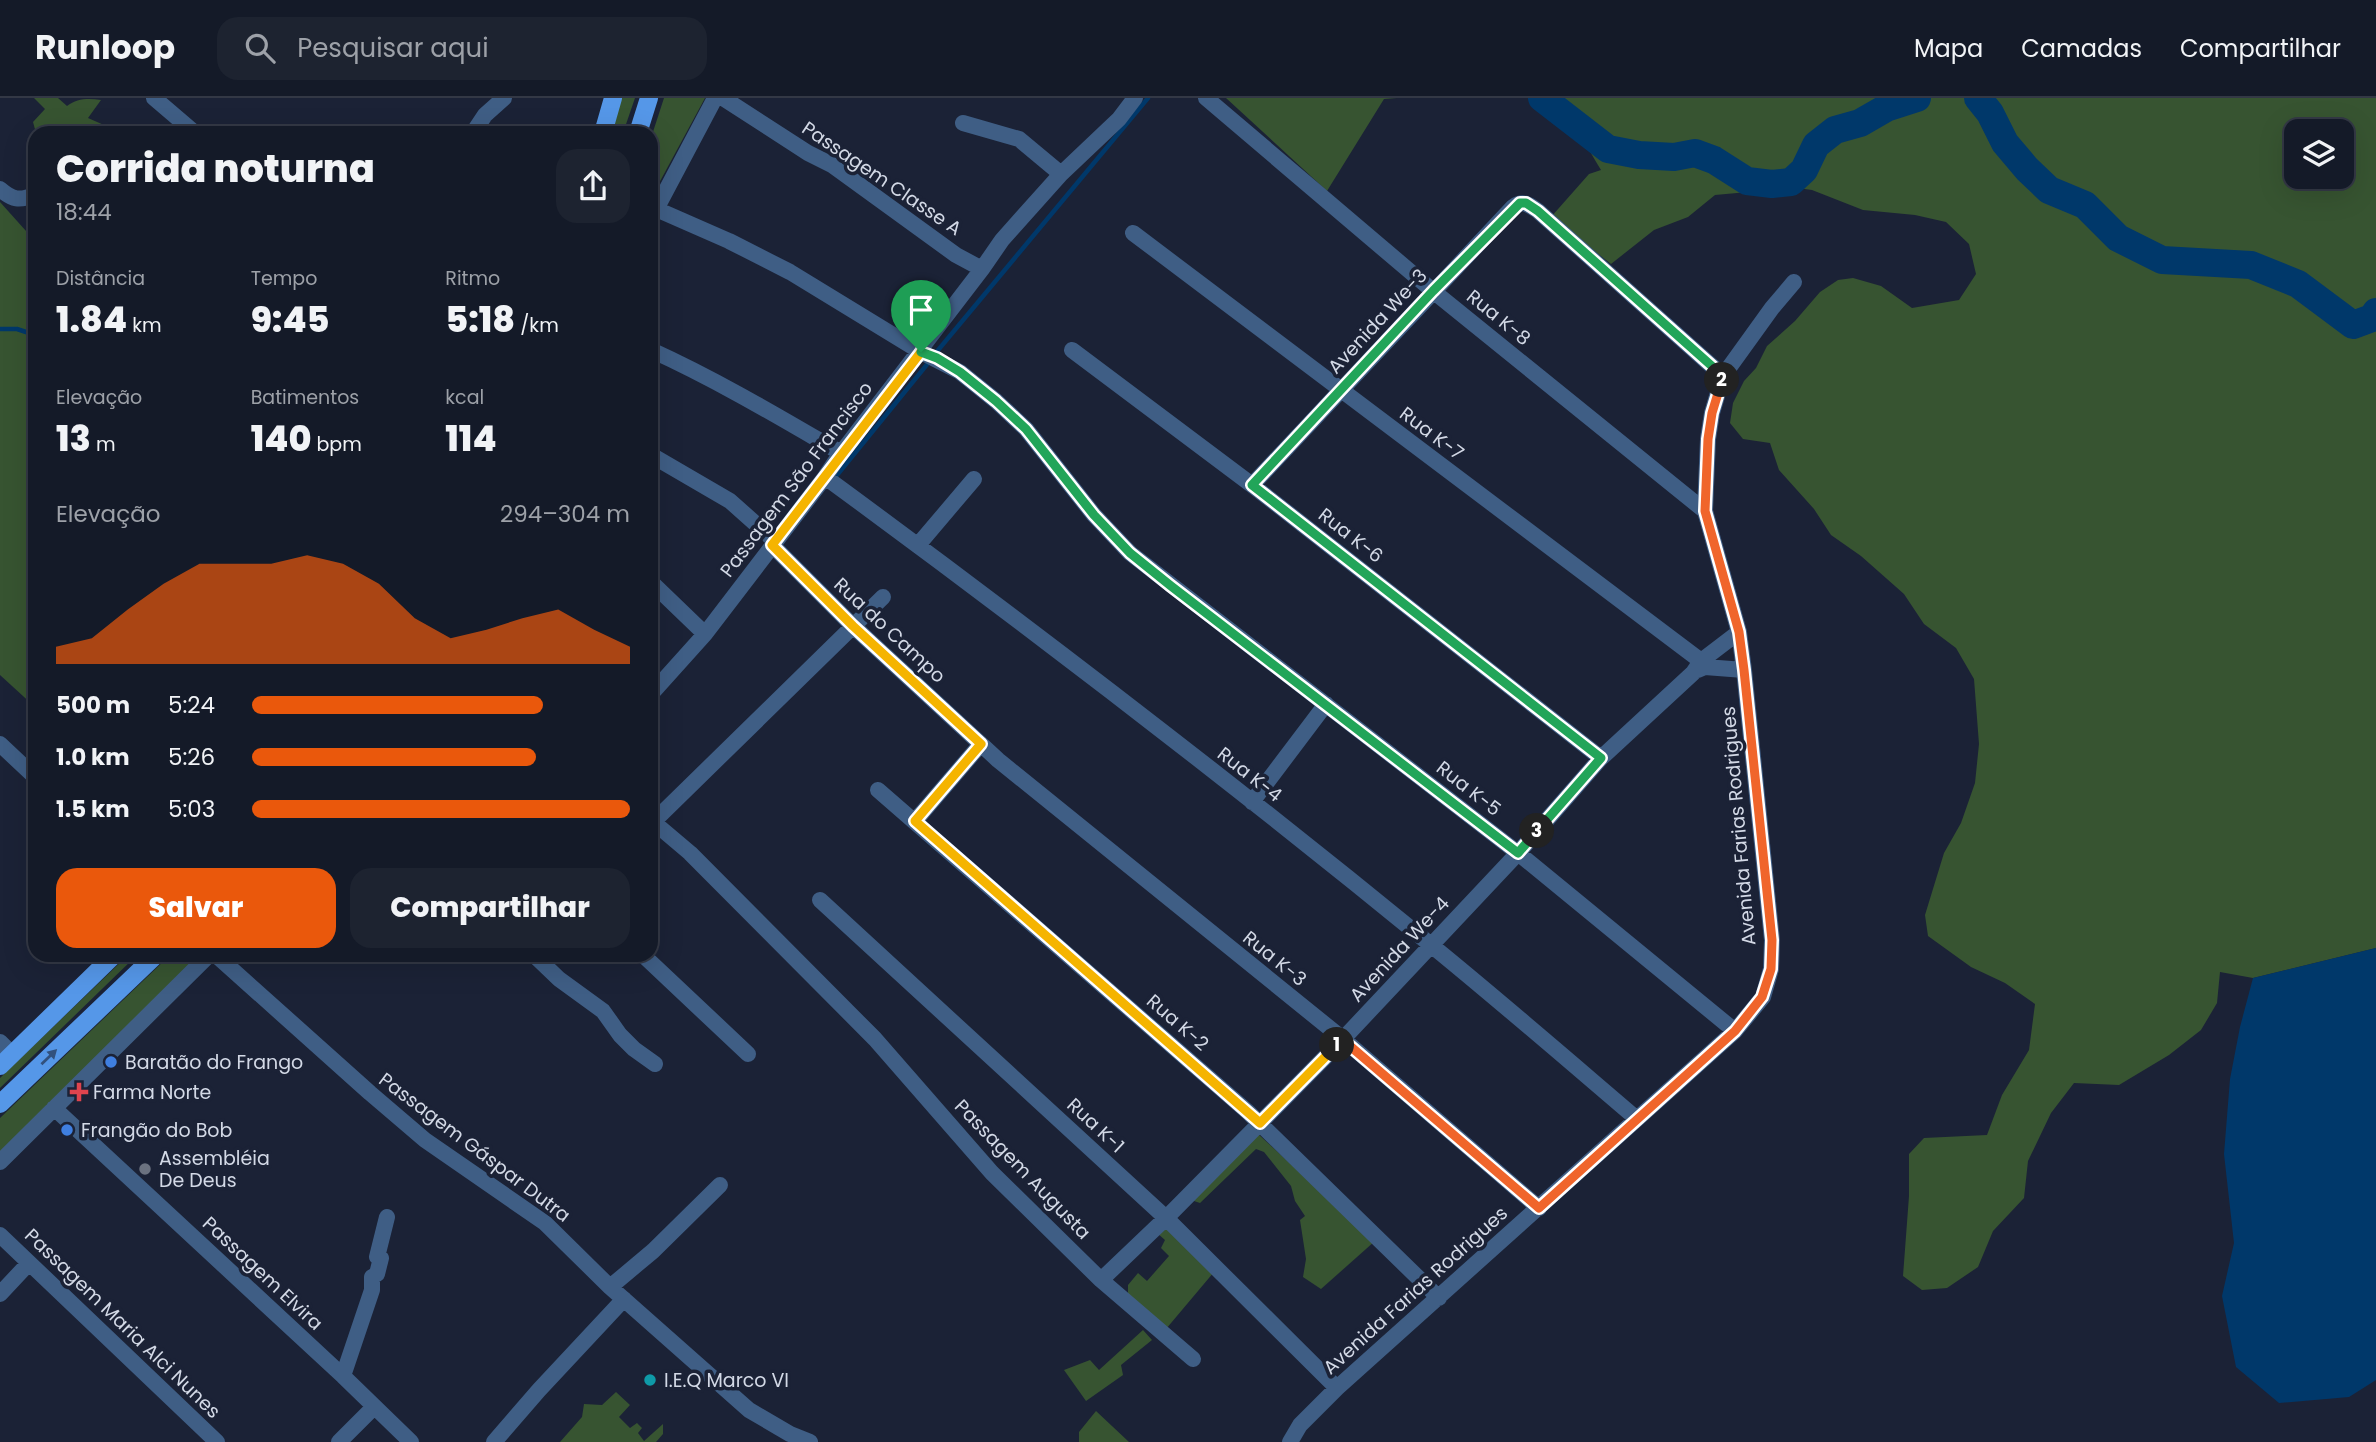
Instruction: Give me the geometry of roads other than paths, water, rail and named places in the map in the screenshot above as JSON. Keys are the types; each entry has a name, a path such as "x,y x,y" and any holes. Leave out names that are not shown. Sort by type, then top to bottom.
{"main road":[{"path":"605,126 613,98"},
{"path":"640,126 649,98"},
{"path":"4,1054 106,962"},
{"path":"0,1104 149,962"}],"street":[{"path":"154,98 187,126"},
{"path":"478,126 485,115 504,98"},
{"path":"658,206 715,98"},
{"name":"Passagem Classe A","path":"723,98 808,153 832,165 956,255 982,269"},
{"name":"Passagem São Francisco","path":"658,686 705,635 830,481 841,453 928,354 1002,240 1061,174 1119,119 1135,98"},
{"name":"Rua K-8","path":"1206,98 1433,291 1705,511"},
{"path":"963,123 1019,139 1061,174"},
{"path":"0,189 10,198 17,200 28,197"},
{"name":"Avenida We-3","path":"1252,485 1433,291 1513,207 1520,203 1526,203 1538,211 1723,376"},
{"name":"Rua K-5","path":"658,215 729,241 790,272 960,372 1026,429 1094,515 1130,553 1518,853 1735,1031"},
{"name":"Rua K-7","path":"1133,233 1700,667"},
{"name":"Avenida Farias Rodrigues","path":"1290,1442 1300,1425 1337,1388 1735,1031 1762,997 1771,969 1772,940 1739,632 1705,511 1708,439 1712,413 1723,376 1794,282"},
{"name":"Rua K-6","path":"1072,350 1252,485 1601,758"},
{"path":"658,353 747,398 841,453"},
{"name":"Rua do Campo","path":"658,459 730,500 853,626 981,744"},
{"path":"918,545 974,479"},
{"name":"Rua K-4","path":"830,481 918,545 1252,802 1432,946 1637,1119"},
{"path":"658,589 705,635"},
{"path":"658,816 883,597"},
{"name":"Avenida We-4","path":"1101,1280 1343,1040 1518,853 1601,758 1739,632"},
{"path":"1700,667 1744,670"},
{"path":"1252,802 1326,704"},
{"path":"0,744 28,770"},
{"path":"915,821 981,744"},
{"name":"Rua K-3","path":"981,744 1343,1040 1539,1208"},
{"name":"Rua K-2","path":"878,790 1260,1123 1439,1298"},
{"name":"Passagem Augusta","path":"658,827 690,853 875,1040 992,1173 1101,1280 1193,1359"},
{"name":"Rua K-1","path":"820,900 1166,1218 1337,1388"},
{"path":"0,1162 202,962"},
{"name":"Passagem Gáspar Dutra","path":"224,962 425,1140 545,1223 610,1287 749,1410 803,1441"},
{"path":"541,962 559,979 603,1011 627,1042 655,1064"},
{"path":"650,962 748,1054"},
{"name":"Passagem Elvira","path":"54,1108 411,1442"},
{"path":"610,1287 653,1251 720,1185"},
{"path":"343,1376 372,1290 372,1278 377,1274 381,1258 377,1257 387,1217"},
{"name":"Passagem Maria Alci Nunes","path":"0,1235 217,1442"},
{"path":"0,1294 29,1263"},
{"path":"494,1442 624,1298"},
{"path":"339,1442 374,1407"}],"water":[{"path":"2376,948 2376,1380 2349,1397 2279,1403 2236,1367 2222,1296 2234,1243 2224,1154 2230,1079 2240,1027 2253,978"}],"waterway":[{"path":"934,355 1148,98"},
{"path":"1542,98 1608,149 1639,155 1674,157 1695,153 1714,160 1747,181 1772,184 1791,182 1804,170 1816,145 1835,130 1860,123 1886,108 1917,98"},
{"path":"1978,98 1990,113 2005,143 2027,169 2049,190 2085,205 2118,238 2162,260 2251,265 2298,284 2353,325 2372,318 2376,312"},
{"path":"0,329 17,329 28,333"},
{"path":"833,480 929,362"}],"place":[{"name":"Baratão do Frango","path":"111,1062"},
{"name":"Farma Norte","path":"79,1092"},
{"name":"Frangão do Bob","path":"67,1130"},
{"name":"Assembléia De Deus","path":"145,1169"},
{"name":"I.E.Q Marco VI","path":"650,1380"}]}
